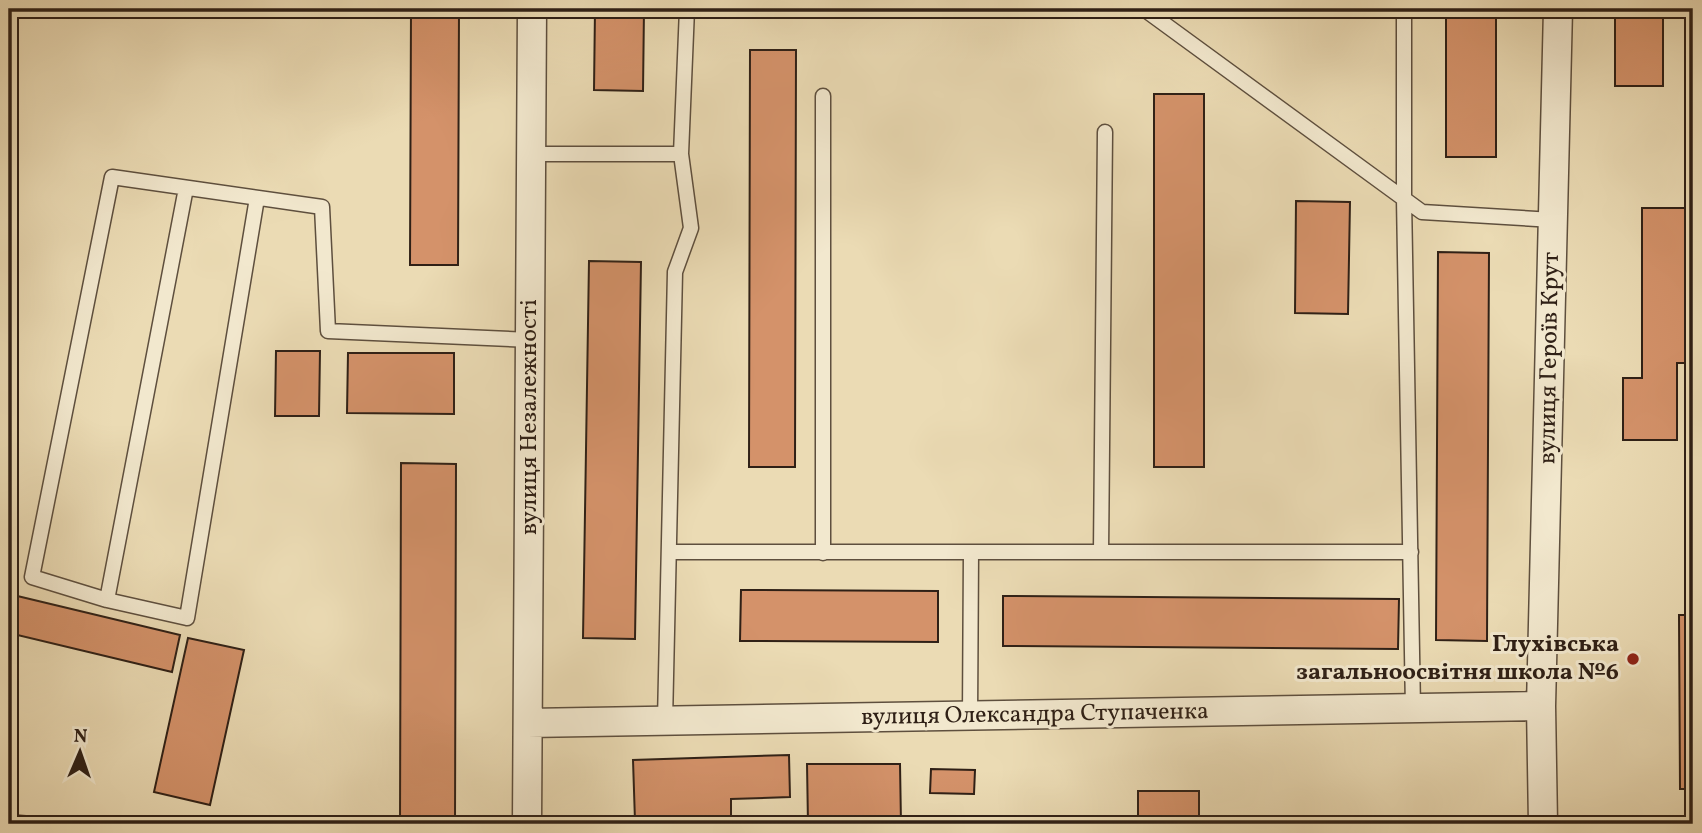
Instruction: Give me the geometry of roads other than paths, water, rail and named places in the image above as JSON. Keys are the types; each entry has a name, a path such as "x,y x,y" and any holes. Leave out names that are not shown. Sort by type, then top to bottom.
{"street":[{"name":"вулиця Незалежності","path":"527,824 532,9"},
{"name":"вулиця Героїв Крут","path":"1543,824 1541,706 1558,9"},
{"name":"вулиця Олександра Ступаченка","path":"528,723 1541,706"}],"lane":[{"path":"665,721 675,272 691,229 681,154 687,9"},
{"path":"1144,9 1422,212 1553,220"},
{"path":"1404,9 1404,199 1413,709"},
{"path":"823,96 823,553"},
{"path":"1101,552 1105,132"},
{"path":"531,154 681,154"},
{"path":"257,198 187,618 107,600 32,577 112,177 323,207 328,331 530,340"},
{"path":"107,600 186,188"},
{"path":"669,552 1411,552"},
{"path":"970,716 971,552"},
{"path":"9,822 31,824"}],"place":[{"name":"Глухівська загальноосвітня школа №6","path":"1633,659"}]}
